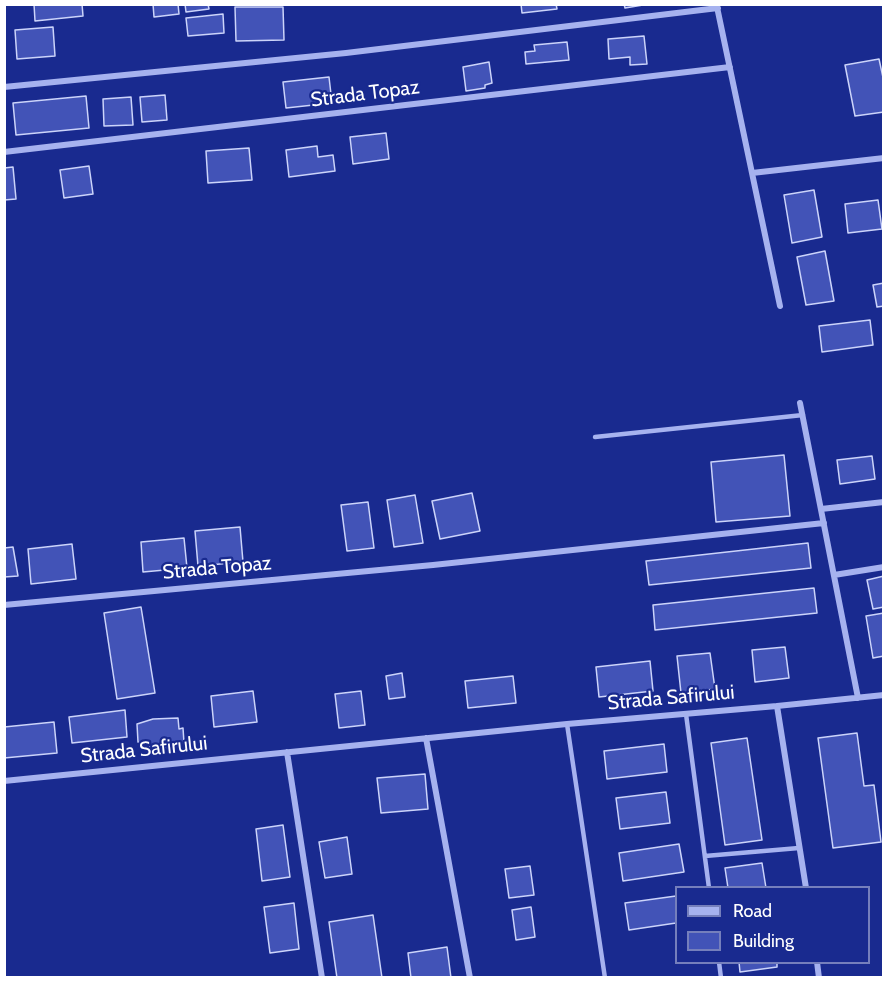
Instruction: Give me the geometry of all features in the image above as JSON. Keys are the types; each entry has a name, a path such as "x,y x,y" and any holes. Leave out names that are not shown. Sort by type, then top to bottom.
{"street":[{"path":"4,87 346,53 717,6 780,306"},
{"name":"Strada Topaz","path":"4,152 730,67"},
{"path":"752,173 884,158"},
{"path":"800,403 858,698"},
{"path":"821,509 884,502"},
{"name":"Strada Topaz","path":"4,606 433,565 824,523"},
{"path":"834,575 884,567"},
{"name":"Strada Safirului","path":"4,781 567,724 884,695"},
{"path":"777,706 806,886"},
{"path":"426,738 470,978"},
{"path":"287,752 322,978"}],"lane":[{"path":"595,437 803,415"},
{"path":"686,714 709,886"},
{"path":"567,724 605,978"},
{"path":"705,856 799,848"}],"building":[{"path":"34,4 82,4 83,16 35,21"},
{"path":"153,4 178,4 179,14 154,17"},
{"path":"185,4 208,4 209,9 186,12"},
{"path":"521,4 556,4 557,9 522,13"},
{"path":"624,4 649,4 625,8"},
{"path":"235,7 283,7 284,40 236,41"},
{"path":"223,14 224,33 188,36 186,18"},
{"path":"53,27 55,56 17,59 15,30"},
{"path":"644,36 647,64 630,65 630,57 609,59 608,39"},
{"path":"567,42 569,60 526,64 525,52 535,51 534,45"},
{"path":"879,59 884,82 884,112 855,116 845,65"},
{"path":"489,62 492,83 485,85 485,88 466,91 463,67"},
{"path":"329,77 332,103 286,108 283,82"},
{"path":"165,95 167,120 142,122 140,97"},
{"path":"86,96 89,128 16,135 13,103"},
{"path":"131,97 133,125 104,126 103,99"},
{"path":"386,133 389,159 353,164 350,137"},
{"path":"317,146 318,157 333,155 335,171 289,177 286,150"},
{"path":"249,148 252,180 208,183 206,151"},
{"path":"89,166 93,194 64,198 60,170"},
{"path":"13,167 16,199 4,200 4,168"},
{"path":"814,190 822,237 792,243 784,195"},
{"path":"878,200 882,229 848,233 845,204"},
{"path":"825,251 834,301 806,305 797,257"},
{"path":"884,283 884,306 877,307 873,285"},
{"path":"870,320 873,345 822,352 819,326"},
{"path":"784,455 790,516 716,522 711,462"},
{"path":"872,456 875,479 840,484 837,460"},
{"path":"472,493 480,531 440,539 432,501"},
{"path":"415,495 423,543 394,547 387,500"},
{"path":"368,502 374,548 347,551 341,505"},
{"path":"240,527 243,562 198,566 195,531"},
{"path":"184,538 187,568 143,572 141,542"},
{"path":"808,543 811,568 649,585 646,561"},
{"path":"72,544 76,579 31,584 28,549"},
{"path":"13,547 18,576 4,577 4,548"},
{"path":"884,576 884,607 873,609 867,580"},
{"path":"814,588 817,613 655,630 653,605"},
{"path":"141,607 155,693 117,699 104,613"},
{"path":"884,613 884,656 873,658 866,616"},
{"path":"785,647 789,678 755,682 752,650"},
{"path":"710,653 715,689 681,693 677,656"},
{"path":"650,661 653,691 599,697 596,667"},
{"path":"402,673 405,697 389,699 386,676"},
{"path":"513,676 516,703 468,708 465,681"},
{"path":"253,691 257,722 214,727 211,696"},
{"path":"361,691 365,725 339,728 335,694"},
{"path":"125,710 127,737 72,743 69,717"},
{"path":"178,718 179,729 183,728 184,743 180,743 181,746 156,749 138,742 137,724 153,719"},
{"path":"54,722 57,753 4,758 4,727"},
{"path":"857,733 864,786 874,785 881,842 833,848 818,738"},
{"path":"747,738 762,840 725,845 711,743"},
{"path":"664,744 667,772 607,779 604,751"},
{"path":"425,774 428,809 381,813 377,778"},
{"path":"666,792 670,823 620,829 616,798"},
{"path":"283,825 290,877 262,881 256,829"},
{"path":"347,837 352,874 325,878 319,842"},
{"path":"679,844 684,872 623,881 619,853"},
{"path":"762,863 766,886 728,886 725,868"},
{"path":"530,866 534,895 509,898 505,869"},
{"path":"675,896 675,923 629,930 625,903"},
{"path":"294,903 299,949 270,953 264,907"},
{"path":"531,907 535,937 516,940 512,910"},
{"path":"373,915 382,978 337,978 329,922"},
{"path":"447,947 451,978 411,978 408,953"},
{"path":"739,964 777,964 777,967 740,972"}]}
